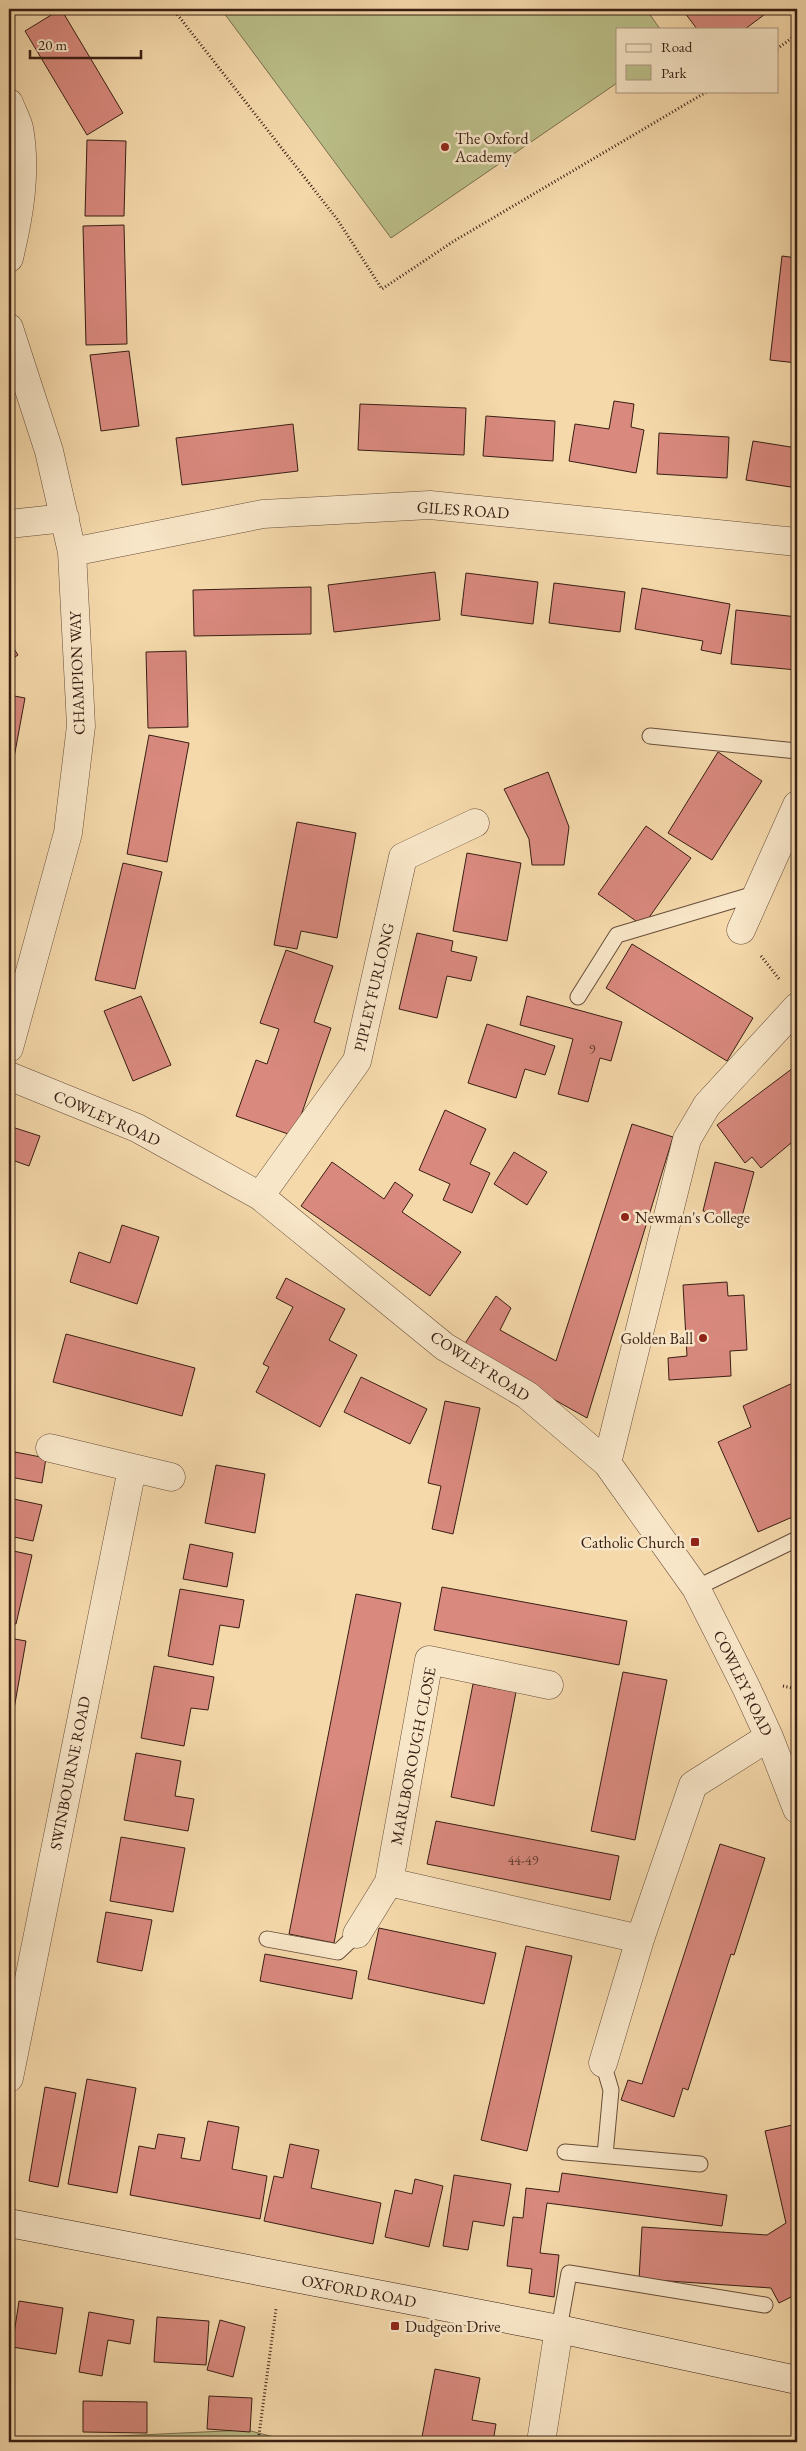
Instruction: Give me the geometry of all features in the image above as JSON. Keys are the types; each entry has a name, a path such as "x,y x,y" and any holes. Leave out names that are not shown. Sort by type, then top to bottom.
{"street":[{"path":"9,104 19,128 22,179 9,258"},
{"name":"CHAMPION WAY","path":"9,328 49,451 72,552 82,726 68,833 9,1048"},
{"name":"GILES ROAD","path":"72,552 263,514 430,505 797,542"},
{"path":"9,524 65,518"},
{"path":"741,930 797,805"},
{"name":"PIPLEY FURLONG","path":"260,1196 357,1061 403,857 475,823"},
{"path":"607,1463 687,1139 707,1105 797,1007"},
{"name":"COWLEY ROAD","path":"9,1076 137,1128 260,1196 445,1347 527,1395 607,1463 696,1588 769,1736 797,1809"},
{"path":"50,1448 171,1477"},
{"name":"SWINBOURNE ROAD","path":"9,2078 132,1469"},
{"name":"MARLBOROUGH CLOSE","path":"357,1934 389,1882 429,1660 549,1686"},
{"path":"603,2063 640,1939 693,1785 769,1736"},
{"path":"389,1882 640,1939"},
{"name":"OXFORD ROAD","path":"9,2223 559,2330 797,2380"},
{"path":"542,2442 559,2330"}],"lane":[{"path":"650,736 797,751"},
{"path":"578,998 617,935 758,893"},
{"path":"696,1588 797,1539"},
{"path":"267,1939 338,1952 357,1934"},
{"path":"603,2063 611,2090 605,2155"},
{"path":"565,2152 700,2164"},
{"path":"559,2330 569,2273 765,2305"}],"path":[{"path":"173,9 337,219 382,289 454,241 706,92"},
{"path":"778,48 797,34"},
{"path":"741,930 780,981"},
{"path":"258,2442 281,2276"}],"green space":[{"name":"The Oxford Academy","path":"221,9 646,9 659,28 616,28 616,84 391,238"},
{"path":"247,2430 293,2442 9,2442 9,2441"}],"building":[{"path":"9,9 15,9 13,22 9,22"},
{"path":"61,9 123,113 87,135 25,31"},
{"path":"682,9 772,9 746,28 696,28"},
{"path":"87,140 126,141 124,216 85,216"},
{"path":"124,225 127,344 86,345 83,226"},
{"path":"782,256 797,258 797,363 770,360"},
{"path":"129,351 139,426 101,431 90,355"},
{"path":"614,401 634,404 631,427 644,430 636,473 569,461 575,424 609,429"},
{"path":"360,404 466,408 464,455 358,450"},
{"path":"486,416 555,421 553,461 483,456"},
{"path":"293,424 298,471 182,485 176,438"},
{"path":"659,433 729,437 727,478 657,474"},
{"path":"753,441 797,448 797,488 746,480"},
{"path":"435,572 440,620 334,632 328,585"},
{"path":"466,573 538,582 533,624 461,615"},
{"path":"554,583 625,592 620,632 549,623"},
{"path":"311,587 311,634 194,636 193,590"},
{"path":"642,588 730,604 721,654 701,650 703,641 635,629"},
{"path":"736,610 797,617 797,670 731,664"},
{"path":"9,641 18,655 9,661"},
{"path":"186,651 188,727 148,728 146,652"},
{"path":"9,695 25,698 11,774 9,773"},
{"path":"149,735 189,743 167,862 127,854"},
{"path":"718,752 762,781 712,860 668,833"},
{"path":"548,772 569,827 564,865 532,865 529,839 504,789"},
{"path":"297,822 356,833 337,938 301,931 297,949 274,945"},
{"path":"646,826 691,858 643,926 598,894"},
{"path":"467,853 521,863 507,941 453,931"},
{"path":"123,863 162,872 135,989 95,980"},
{"path":"417,933 453,941 451,951 477,957 471,981 447,976 437,1018 399,1009"},
{"path":"632,944 753,1018 727,1061 606,988"},
{"path":"286,950 333,966 314,1022 331,1028 294,1136 236,1116 256,1060 267,1064 279,1029 260,1023"},
{"path":"141,996 171,1065 133,1081 104,1011"},
{"path":"527,996 622,1022 611,1061 600,1058 588,1102 558,1094 573,1039 520,1025"},
{"path":"487,1024 555,1046 545,1075 525,1069 516,1098 468,1083"},
{"path":"797,1065 797,1138 761,1168 752,1157 745,1163 717,1125"},
{"path":"445,1110 486,1129 470,1164 490,1173 472,1213 443,1200 450,1184 419,1170"},
{"name":"Newman's College","path":"632,1124 673,1137 587,1418 462,1348 496,1296 511,1308 500,1330 556,1361"},
{"path":"9,1126 40,1136 29,1166 9,1159"},
{"path":"514,1152 547,1172 527,1205 494,1184"},
{"path":"332,1162 384,1199 395,1182 413,1195 402,1212 461,1252 430,1296 301,1206"},
{"path":"715,1162 754,1172 741,1220 703,1211"},
{"path":"122,1225 159,1237 137,1304 70,1282 79,1252 110,1263"},
{"path":"286,1278 345,1309 329,1340 357,1355 320,1427 256,1392 269,1367 263,1364 293,1307 276,1298"},
{"path":"727,1282 728,1296 744,1295 747,1350 730,1351 731,1376 669,1380 668,1358 687,1356 683,1285"},
{"path":"66,1334 195,1368 182,1416 53,1382"},
{"path":"361,1377 427,1409 410,1444 344,1412"},
{"path":"797,1381 797,1515 758,1532 718,1442 751,1427 743,1406"},
{"path":"445,1401 480,1408 453,1534 432,1529 441,1486 428,1483"},
{"path":"15,1452 46,1458 42,1483 10,1477"},
{"path":"216,1465 265,1474 255,1533 205,1523"},
{"path":"9,1498 42,1505 33,1541 9,1536"},
{"path":"190,1544 233,1553 227,1587 183,1579"},
{"path":"9,1550 32,1555 16,1624 9,1622"},
{"path":"442,1587 627,1621 619,1665 434,1630"},
{"path":"180,1589 244,1600 239,1628 220,1625 213,1665 168,1656"},
{"path":"356,1594 401,1603 334,1943 289,1934"},
{"path":"9,1638 26,1641 14,1709 9,1709"},
{"path":"154,1666 214,1677 208,1710 191,1708 184,1746 141,1738"},
{"path":"623,1672 667,1680 635,1840 591,1831"},
{"path":"473,1684 516,1692 494,1806 451,1797"},
{"path":"136,1753 181,1761 175,1796 194,1799 188,1831 124,1820"},
{"path":"436,1821 619,1856 610,1900 427,1864"},
{"path":"121,1837 185,1848 173,1912 110,1901"},
{"path":"720,1844 765,1858 734,1955 731,1954 688,2090 683,2088 674,2117 621,2100 628,2080 642,2084"},
{"path":"106,1912 152,1920 142,1971 97,1962"},
{"path":"379,1928 496,1953 484,2004 368,1979"},
{"path":"526,1946 572,1956 527,2151 481,2140"},
{"path":"265,1954 357,1971 352,1999 260,1981"},
{"path":"87,2079 136,2088 117,2193 68,2184"},
{"path":"45,2087 76,2093 58,2187 29,2181"},
{"path":"208,2121 239,2127 232,2169 267,2176 260,2219 130,2195 139,2146 155,2149 158,2134 185,2138 181,2158 200,2161"},
{"path":"797,2124 797,2294 779,2303 771,2288 639,2279 642,2227 767,2235 786,2223 765,2131"},
{"path":"290,2144 319,2150 311,2188 381,2203 373,2244 264,2221 274,2176 283,2178"},
{"path":"562,2173 727,2195 722,2226 547,2203 540,2253 559,2255 554,2297 529,2293 532,2269 507,2266 513,2217 523,2218 526,2188 559,2192"},
{"path":"454,2175 511,2184 504,2226 473,2221 468,2250 443,2246"},
{"path":"415,2179 443,2186 429,2247 385,2237 395,2190 412,2194"},
{"path":"19,2301 63,2308 56,2354 12,2347"},
{"path":"89,2312 134,2320 130,2344 108,2340 102,2376 79,2372"},
{"path":"157,2317 209,2321 206,2365 154,2362"},
{"path":"220,2320 245,2327 233,2377 207,2370"},
{"path":"9,2324 11,2324 9,2362"},
{"path":"435,2369 480,2378 472,2420 496,2424 493,2442 421,2442"},
{"path":"209,2396 252,2398 250,2432 207,2429"},
{"path":"83,2401 147,2402 147,2433 83,2432"}],"place":[{"name":"The Oxford Academy","path":"445,147"},
{"name":"Newman's College","path":"625,1217"},
{"name":"Golden Ball","path":"703,1338"},
{"name":"Catholic Church","path":"695,1542"},
{"name":"Dudgeon Drive","path":"395,2326"}]}
